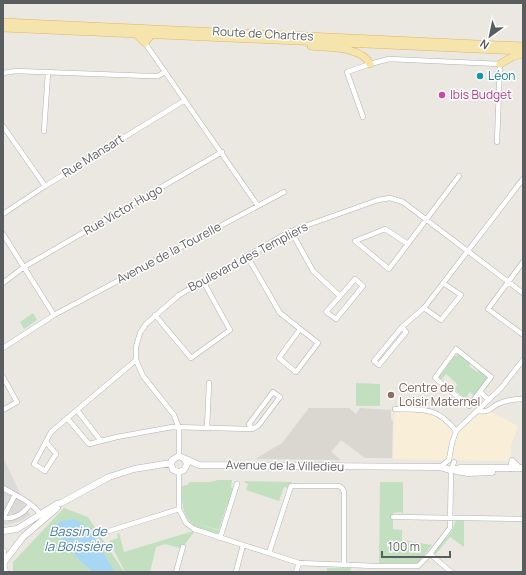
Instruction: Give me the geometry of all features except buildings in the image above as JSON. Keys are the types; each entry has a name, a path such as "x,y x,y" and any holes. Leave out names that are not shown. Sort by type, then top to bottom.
{"main road":[{"name":"Route de Chartres","path":"3,22 523,46"},
{"name":"Route de Chartres","path":"3,28 523,51"},
{"path":"136,34 145,43 151,35"},
{"path":"286,41 291,45 351,50 363,56 370,64"},
{"path":"500,64 512,57 523,54"}],"street":[{"path":"145,43 258,206"},
{"path":"363,117 347,72 389,58 500,64 497,142"},
{"path":"3,73 16,71 158,76 165,72"},
{"path":"44,131 48,73"},
{"name":"Rue Mansart","path":"3,214 45,186 184,100"},
{"path":"3,126 45,186"},
{"name":"Rue Victor Hugo","path":"3,283 24,267 222,152"},
{"path":"408,244 385,229 354,241 389,270 459,176"},
{"path":"402,327 406,332 379,365 374,361 402,327 424,308 523,179"},
{"name":"Avenue de la Tourelle","path":"3,348 54,315 284,192"},
{"name":"Boulevard des Templiers","path":"136,360 136,347 140,333 155,315 179,294 291,231 378,200 390,198 403,202 523,293"},
{"path":"291,231 313,270 340,296"},
{"path":"3,234 54,315"},
{"path":"247,256 280,314 318,342 296,372 279,358 300,329"},
{"path":"522,334 488,309 523,262"},
{"path":"355,279 363,286 336,319 326,312 340,296 355,279"},
{"path":"155,315 191,358 230,330 203,281"},
{"path":"424,308 441,320 461,295 443,283"},
{"path":"456,349 491,377 480,392 469,406 435,378 456,349"},
{"path":"46,442 56,454 45,471 34,464 51,432 136,360 143,376 174,415 179,428 179,456"},
{"path":"179,472 179,509 186,523 194,529 269,552 299,563 418,566 430,554 450,528 451,470 449,460 456,431 483,407 501,388 523,360"},
{"path":"3,377 17,402 3,410"},
{"path":"207,428 209,383"},
{"path":"67,418 89,444 118,437 172,428 252,429 258,426 280,397 273,392 249,424 252,429"},
{"path":"480,392 489,400"},
{"path":"483,407 488,407 508,400 523,399"},
{"path":"478,411 482,412 490,410 497,404"},
{"path":"395,409 427,410 435,412 449,422 456,431"},
{"path":"77,410 101,441"},
{"path":"451,452 454,462 461,468"},
{"path":"179,456 185,460 187,464 186,468 179,472 174,471 171,465 174,458 179,456"},
{"name":"Avenue de la Villedieu","path":"185,460 199,465"},
{"path":"440,467 449,460"},
{"path":"451,470 454,462"},
{"path":"3,531 17,529 57,504 109,477 125,471 157,465 171,465"},
{"name":"Avenue de la Villedieu","path":"186,468 199,465 440,467 468,473 522,469"},
{"name":"Avenue de la Villedieu","path":"370,467 407,470 451,470 461,468 522,469"},
{"path":"220,538 237,484"},
{"path":"269,552 291,486 339,486 344,492 344,565"},
{"path":"3,488 30,504 40,514"},
{"path":"15,495 3,518 10,518 26,510 30,504"},
{"path":"3,563 23,537 61,503"},
{"path":"109,531 179,509"},
{"path":"393,517 451,517 523,520"},
{"path":"236,572 243,545"},
{"path":"176,572 183,547"},
{"path":"3,551 5,572"},
{"path":"430,554 452,572"},
{"path":"296,572 299,563"},
{"path":"376,566 376,572"}],"shaded area":[{"path":"309,408 349,408 356,414 360,408 391,410 391,420 393,421 392,458 365,458 341,440 331,452 341,460 255,459 282,443"},
{"path":"394,408 424,409 450,422 459,431 486,409 518,426 511,445 511,461 393,459"},
{"path":"3,457 30,515 22,520 6,525 3,524"}],"green space":[{"path":"33,313 37,320 24,329 20,322"},
{"path":"458,354 471,362 469,366 477,372 480,369 488,378 474,396 470,392 467,396 470,399 467,400 455,390 457,384 446,374 441,380 439,377 447,364"},
{"path":"356,383 380,384 380,406 356,406"},
{"path":"218,480 232,480 231,487 234,489 228,507 226,507 219,530 195,523 220,531 219,533 215,534 197,528 188,519 183,507 182,486 187,485 190,482 210,482"},
{"path":"244,482 292,482 289,488 284,487 279,501 246,490 248,484"},
{"path":"380,482 403,482 403,514 401,512 393,513 393,529 402,530 402,540 432,545 418,563 379,564"},
{"path":"64,508 88,517 124,572 115,572 89,528 61,521 51,528 84,565 93,572 13,572 13,562"},
{"path":"456,520 464,520 464,547 450,537 435,555 435,550 451,533"},
{"path":"193,531 194,532 183,547 180,548 165,544 156,547 150,572 125,572 109,541 118,538 117,534 119,533 124,552"},
{"path":"327,568 351,568 350,572 327,572"}],"water":[{"name":"Bassin de la Boissière","path":"75,519 89,528 115,572 93,572 84,565 51,528 61,521"}],"place":[{"name":"Léon","path":"480,76"},
{"name":"Ibis Budget","path":"442,95"},
{"name":"Centre de Loisir Maternel","path":"391,395"}]}
